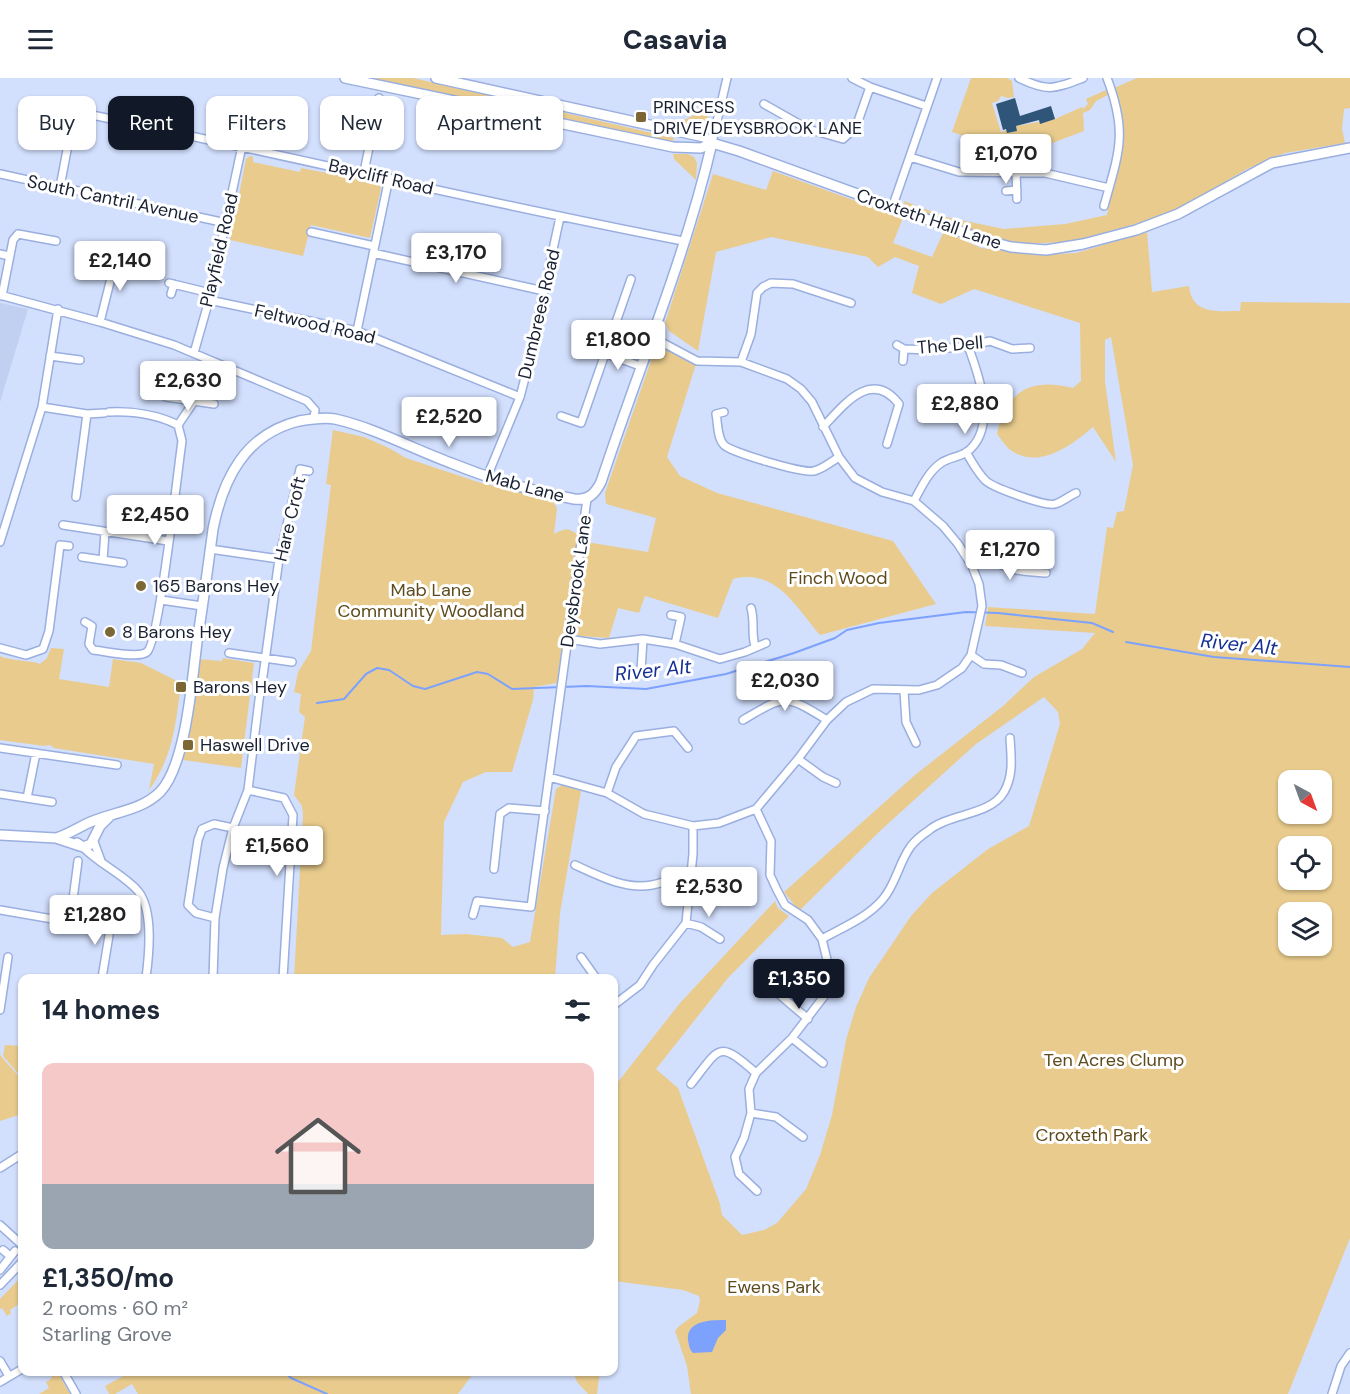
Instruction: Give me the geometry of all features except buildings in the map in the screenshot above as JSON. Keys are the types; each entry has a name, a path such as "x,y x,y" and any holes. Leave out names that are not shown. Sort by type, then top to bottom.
{"street":[{"path":"345,78 673,147 701,148 712,143"},
{"name":"Croxteth Hall Lane","path":"436,78 704,137 712,143 995,244 1046,250 1083,244 1154,224 1190,209 1272,163 1350,148"},
{"name":"Deysbrook Lane","path":"473,915 477,901 531,907 561,678 573,617 587,499 596,491 601,482 652,337 712,143 728,78"},
{"path":"852,78 870,87 926,106"},
{"path":"892,207 937,78"},
{"path":"1019,78 1049,89 1083,78"},
{"path":"1104,206 1118,155 1120,128 1117,105 1107,78"},
{"path":"764,104 809,130 843,139 856,127 870,87"},
{"name":"Baycliff Road","path":"60,187 71,129 84,115 206,139"},
{"path":"673,147 681,141 678,131"},
{"name":"Playfield Road","path":"194,353 226,224 241,150"},
{"name":"Baycliff Road","path":"261,150 560,217 683,241"},
{"path":"364,172 368,150"},
{"path":"910,157 958,172 1016,172 1054,175 1109,188"},
{"path":"1016,172 1017,199"},
{"name":"South Cantril Avenue","path":"0,174 226,224"},
{"path":"357,331 389,178"},
{"path":"1006,191 1017,190"},
{"name":"Dumbrees Road","path":"487,477 520,397 560,217"},
{"path":"311,232 544,291"},
{"path":"56,241 18,234 13,240 1,296 58,309 194,353 307,401 315,410 314,418 276,430 257,441 231,472 220,497 210,549 185,725 176,763 165,785 153,798 56,838"},
{"path":"0,254 9,256"},
{"path":"100,322 113,270"},
{"path":"561,416 581,423 631,279"},
{"name":"Feltwood Road","path":"171,294 172,283 209,296 357,331 520,397"},
{"path":"741,362 751,334 757,293 763,287 771,284 793,284 822,296 851,303"},
{"path":"0,542 42,407 58,309"},
{"path":"549,777 607,792 644,814 693,826 718,823 756,809 827,720 846,702 873,689 904,691 928,688 949,679 962,668 971,655 981,608 979,584 972,566 958,543 914,501 882,492 855,478 839,457 812,402 801,389 787,379 741,362 696,361 652,337"},
{"name":"The Dell","path":"903,361 900,347 930,350 990,341 1012,349 1030,348"},
{"path":"914,501 928,477 941,463 966,452 974,444 980,432 984,404 980,380 968,346"},
{"path":"604,353 640,366"},
{"path":"50,356 80,360"},
{"path":"823,427 846,402 861,390 879,390 893,396 899,404 887,444"},
{"path":"166,397 214,404"},
{"path":"85,622 92,626 89,644 93,650 138,656 147,652 152,645 161,600 182,441 178,425 195,400"},
{"path":"42,407 87,414 149,416 178,425"},
{"path":"724,412 716,414 720,440 729,450 807,472 814,471 839,457"},
{"path":"76,496 87,414"},
{"name":"Mab Lane","path":"314,418 335,419 360,427 487,477 565,497 587,499"},
{"path":"966,452 986,481 998,489 1018,494 1040,504 1053,505 1076,493"},
{"name":"Hare Croft","path":"262,683 279,559 300,469 309,471"},
{"path":"63,525 168,541"},
{"path":"103,560 105,532"},
{"path":"0,648 26,655 43,649 49,631 60,544 69,546"},
{"path":"210,549 279,559"},
{"path":"82,557 123,563"},
{"path":"972,566 986,561 1000,562 1015,570 1046,573"},
{"path":"161,600 202,606"},
{"path":"750,609 754,620 752,638 755,646"},
{"path":"671,615 681,617 675,644"},
{"path":"568,639 600,644 643,639 675,644 720,659 746,652 766,642"},
{"path":"641,671 643,639"},
{"path":"229,653 292,662"},
{"path":"971,655 984,664 1001,665 1022,673"},
{"path":"904,691 906,722 916,743"},
{"path":"213,974 215,918 223,868 233,828 248,790 260,692"},
{"path":"743,720 782,700 796,700 827,720"},
{"path":"607,792 616,767 636,736 674,731 688,748"},
{"path":"822,939 861,918 884,899 911,846 930,829 951,817 968,814 989,805 1004,792 1012,766 1010,738"},
{"path":"0,748 117,765"},
{"path":"27,798 36,753"},
{"path":"798,759 823,777 836,783"},
{"path":"248,790 284,798 293,815 283,974"},
{"path":"0,794 52,802"},
{"path":"494,869 500,814 509,808 545,811"},
{"path":"756,809 771,842 770,875 785,906 808,920 822,939 829,968 825,995 792,1038 756,1073 749,1089 751,1113 744,1138 735,1157 739,1174 757,1191"},
{"path":"0,835 56,838 82,847 91,844 100,826 111,816"},
{"path":"215,918 196,913 188,905 198,840 202,829 214,825 233,828"},
{"path":"618,998 640,985 686,923 693,854 693,826"},
{"path":"80,830 90,830 101,861"},
{"path":"80,830 75,839 82,847 133,886 143,900 149,949 146,974"},
{"path":"0,910 70,922 78,861"},
{"path":"575,865 632,887 654,885 674,877 689,878"},
{"path":"103,974 112,917"},
{"path":"686,923 701,927 720,939"},
{"path":"0,1011 8,957"},
{"path":"581,957 593,974"},
{"path":"759,968 767,984 808,1019"},
{"path":"792,1038 823,1063"},
{"path":"691,1084 714,1056 723,1051 731,1052 756,1073"},
{"path":"751,1113 776,1117 802,1137"},
{"path":"0,1168 18,1157"},
{"path":"0,1225 18,1241"},
{"path":"0,1270 13,1253 3,1250"},
{"path":"0,1285 18,1266"},
{"path":"1332,1394 1341,1366 1350,1353"},
{"path":"0,1361 9,1377"},
{"path":"0,1382 18,1371"},
{"path":"66,1376 76,1394"}],"shaded area":[{"path":"0,303 28,309 0,402"}],"green space":[{"path":"372,78 413,78 491,96 455,96"},
{"path":"971,78 1007,78 1012,81 1014,97 1001,96 998,101 992,103 1001,132 1006,130 1008,133 1017,131 1016,126 1055,119 1082,107 1083,109 1088,104 1086,99 1106,90 1108,95 1096,101 1090,110 1083,113 1084,131 1039,148 1033,135 988,144 952,132"},
{"path":"1137,78 1350,78 1350,108 1344,109 1342,129 1345,143 1285,153 1247,169 1176,211 1071,242 1016,244 988,238 905,207 904,201 946,217 1004,229 1065,224 1107,215 1122,138 1119,105 1114,88"},
{"path":"707,102 710,111 705,126 701,128 682,125 684,120 705,110"},
{"path":"563,112 674,138 673,141 563,119"},
{"path":"673,154 688,154 694,157 697,163 696,180 674,159"},
{"path":"253,157 253,162 300,172 301,168 378,183 381,188 370,238 311,225 303,256 230,240 246,159"},
{"name":"Croxteth Park","path":"773,171 903,218 893,243 932,257 944,231 981,248 1045,255 1076,253 1147,232 1152,292 1189,286 1191,295 1200,307 1215,311 1240,311 1241,302 1350,303 1350,1238 1288,1394 691,1394 687,1366 675,1331 697,1313 699,1296 683,1290 618,1282 618,1082 680,1003 775,901 778,908 789,916 728,978 656,1069 678,1088 722,1215 742,1235 764,1230 777,1223 806,1189 820,1155 832,1115 846,1040 856,1007 869,978 911,916 932,893 988,849 1029,826 1060,724 1058,712 1044,697 976,744 881,830 799,911 784,892 915,775 1003,706 1034,677 1082,649 1095,633 985,626 988,607 1095,614 1107,527 1113,528 1117,512 1124,511 1133,465 1111,337 1105,340 1105,381 1116,462 1093,427 1075,442 1053,453 1031,458 1020,455 1009,449 997,434 1001,419 1014,398 1033,386 1045,384 1073,388 1081,381 1080,323 974,289 941,304 912,293 919,266 895,257 878,267 868,257 771,237 716,252 698,351 669,331 665,323 713,174 766,190"},
{"name":"Finch Wood","path":"661,346 696,364 667,457 680,476 717,493 893,541 936,604 820,635 783,592 773,584 748,577 733,579 718,618 645,596 639,613 618,608 609,638 578,636 573,631 586,542 648,552 656,518 606,504 605,493 655,349"},
{"name":"Mab Lane Community Woodland","path":"333,430 364,437 406,458 478,482 553,501 557,509 554,534 566,530 578,535 557,683 534,687 533,700 512,772 486,772 463,782 444,822 441,935 466,934 502,938 513,947 530,942 556,789 562,785 581,791 560,913 555,974 294,974 303,816 302,806 294,795 305,717 299,712 301,694 294,692 298,672 311,651 331,485 326,484"},
{"path":"51,648 64,649 59,679 109,687 113,659 141,663 181,683 172,739 163,765 149,790 154,764 54,748 50,745 0,740 0,656 40,664 47,658"},
{"path":"223,658 254,663 241,768 183,760 198,659 222,661"},
{"path":"5,1045 18,1046 18,1073 3,1056"},
{"path":"0,1055 18,1075 18,1115 0,1121"},
{"path":"18,1280 18,1305 10,1310 11,1313 7,1316 2,1308 0,1309 0,1299"},
{"path":"51,1376 60,1376 70,1394 39,1394 49,1388 46,1382 52,1378"},
{"path":"123,1376 471,1376 458,1394 138,1394 132,1384 115,1394 109,1394 105,1386"},
{"path":"575,1376 599,1376 597,1394 588,1394"}],"water":[{"path":"726,1320 726,1330 718,1338 712,1352 693,1353 688,1340 691,1328 701,1322"}],"waterway":[{"name":"River Alt","path":"317,703 344,699 366,674 377,668 389,670 413,686 425,689 477,672 488,674 512,689 587,686 646,689 726,674 794,653 835,638 847,630 879,623 966,612 1092,623 1113,632"},
{"name":"River Alt","path":"1126,642 1214,657 1350,667"},
{"path":"289,1376 327,1394"}],"place":[{"name":"PRINCESS DRIVE/DEYSBROOK LANE","path":"641,117"},
{"name":"165 Barons Hey","path":"141,586"},
{"name":"8 Barons Hey","path":"110,632"},
{"name":"Barons Hey","path":"181,687"},
{"name":"Haswell Drive","path":"188,745"}],"park label":[{"name":"Ten Acres Clump","path":"1114,1060"},
{"name":"Ewens Park","path":"774,1287"}]}
